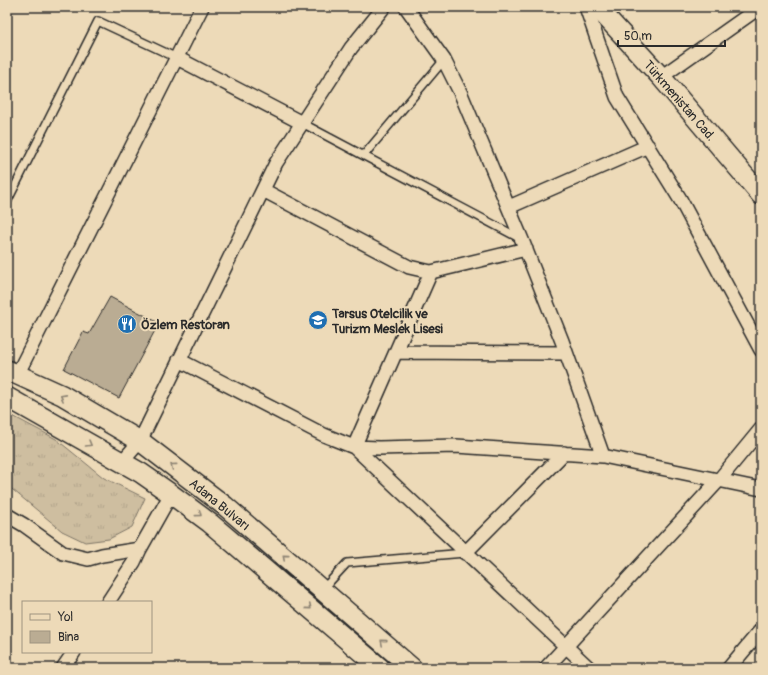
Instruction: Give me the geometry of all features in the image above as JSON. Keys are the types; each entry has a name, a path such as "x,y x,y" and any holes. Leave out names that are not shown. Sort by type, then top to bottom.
{"main road":[{"name":"Türkmenistan Cad.","path":"597,7 661,77 761,195"},
{"name":"Adana Bulvarı","path":"12,373 62,395 140,441 225,506 412,668"},
{"name":"Adana Bulvarı","path":"7,396 122,462 172,494 210,523 380,668"}],"street":[{"path":"12,373 177,58 202,7"},
{"path":"122,462 140,441 276,163 351,48 384,7"},
{"path":"406,7 444,60 510,207 566,353 603,456"},
{"path":"586,7 617,97 680,199 761,350"},
{"path":"661,77 760,7"},
{"path":"177,58 302,122"},
{"path":"510,207 648,146"},
{"path":"263,190 409,267 431,272 524,244"},
{"path":"354,447 431,272"},
{"path":"396,352 566,353"},
{"path":"179,360 324,435 354,447 379,448 456,446 603,456 761,489"},
{"path":"546,668 719,480 761,429"},
{"path":"354,447 589,668"},
{"path":"465,553 564,453"},
{"path":"109,601 134,562 172,494"},
{"path":"7,516 24,525 63,553 88,559 102,555 140,550"},
{"path":"729,668 761,630"},
{"path":"63,668 73,653"}],"lane":[{"path":"7,202 98,21 177,58"},
{"path":"364,155 444,60"},
{"path":"302,122 524,244"},
{"path":"323,590 347,564 465,553"}],"green space":[{"path":"7,413 56,439 104,478 145,498 132,527 109,539 85,542 62,531 7,485"}],"building":[{"path":"110,297 159,323 119,398 64,369 83,332 89,334"}],"place":[{"name":"Tarsus Otelcilik ve Turizm Meslek Lisesi","path":"318,320"},
{"name":"Özlem Restoran","path":"127,324"}]}
